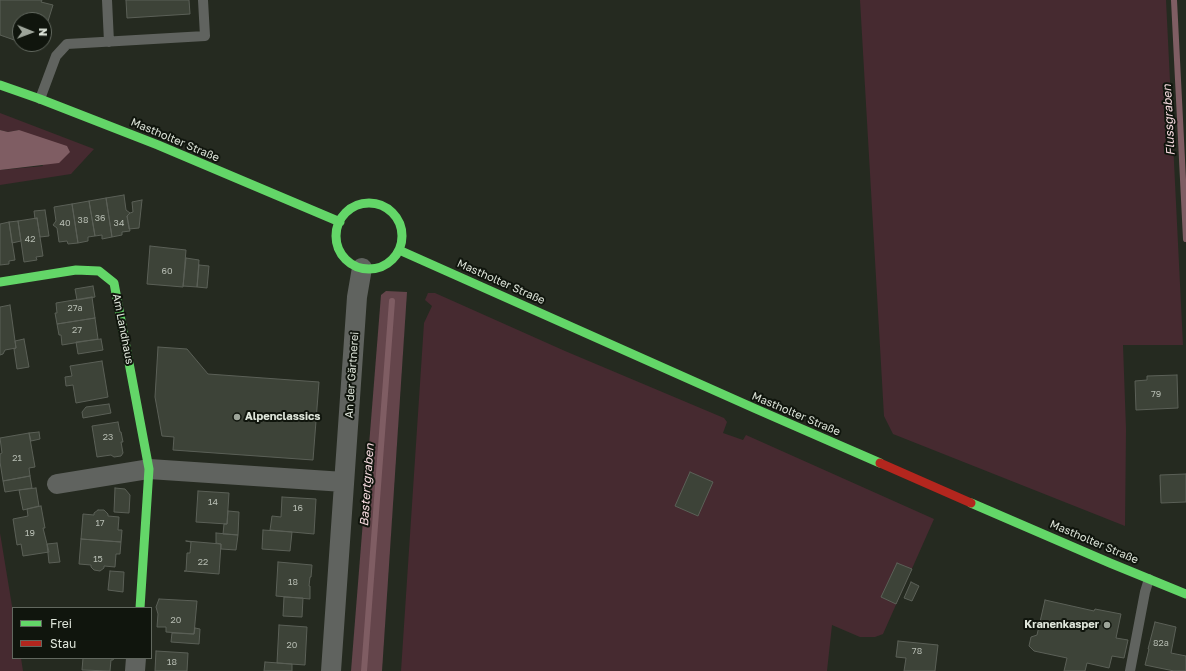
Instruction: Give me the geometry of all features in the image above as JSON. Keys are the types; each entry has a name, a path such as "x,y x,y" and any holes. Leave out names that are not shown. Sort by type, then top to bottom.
{"street":[{"name":"Mastholter Straße","path":"0,85 158,145 340,222"},
{"path":"363,203 374,203 384,206 399,220 402,230 402,240 399,250 393,260 384,266 373,269 353,265 345,258 337,241 337,231 345,213 353,207 363,203"},
{"name":"Mastholter Straße","path":"399,250 756,409 1185,594"},
{"name":"An der Gärtnerei","path":"331,671 357,297 362,268"},
{"name":"Am Landhaus","path":"0,282 76,270 99,271 114,283 149,469 140,607"},
{"path":"57,484 149,469 344,482"},
{"path":"135,671 136,659"}],"lane":[{"path":"107,0 109,42"},
{"path":"40,99 56,56 67,44 205,36 202,0"},
{"path":"1130,671 1145,592 1149,579"}],"shaded area":[{"path":"860,0 1166,0 1183,345 1123,345 1126,429 1125,526 893,434 884,416"},
{"path":"0,113 94,149 71,174 0,185 0,170 43,166 19,130 8,132 0,130"},
{"path":"0,130 8,132 19,130 67,146 70,152 59,163 0,170"},
{"path":"386,291 407,292 382,671 351,671 381,295"},
{"path":"428,293 435,293 565,351 724,418 727,422 723,433 743,440 746,435 934,519 883,634 875,637 860,637 832,625 827,671 401,671 424,323 432,306 425,300"},
{"path":"0,533 12,607 12,659 21,659 23,671 0,671"}],"building":[{"path":"0,0 42,0 41,2 53,5 51,12 12,12 12,39 0,35"},
{"path":"126,0 189,0 190,14 127,18"},
{"path":"124,195 126,210 130,213 127,216 130,231 122,232 122,235 112,237 106,198"},
{"path":"106,198 112,237 102,239 102,235 95,236 89,201"},
{"path":"142,200 139,228 129,229 127,216 133,212 132,202"},
{"path":"89,201 95,236 88,237 88,241 78,243 72,204"},
{"path":"72,204 78,243 68,244 67,241 59,242 57,228 53,225 56,221 54,207"},
{"path":"45,210 49,236 40,237 37,218 35,219 34,211"},
{"path":"37,218 43,256 36,257 37,260 24,262 18,221"},
{"path":"18,221 21,241 12,243 9,222"},
{"path":"9,222 15,260 9,261 9,264 0,265 0,224"},
{"path":"150,246 186,250 183,287 147,284"},
{"path":"186,258 199,260 197,287 183,286"},
{"path":"199,265 209,266 207,288 197,287"},
{"path":"93,286 95,297 77,300 75,289"},
{"path":"92,297 95,318 57,324 55,313 57,313 56,303"},
{"path":"10,305 16,348 5,350 3,354 0,355 0,307"},
{"path":"95,318 98,339 62,345 61,335 59,335 57,324"},
{"path":"24,339 29,367 17,369 14,349 16,348 15,341"},
{"path":"101,339 103,350 78,354 76,342"},
{"name":"Alpenclassics","path":"158,347 187,349 208,374 319,382 313,460 173,450 174,437 162,436 155,397"},
{"path":"102,361 108,397 76,403 73,385 66,386 65,377 72,376 70,366"},
{"path":"1177,375 1178,408 1136,410 1135,381 1147,380 1147,376"},
{"path":"109,404 111,413 83,418 82,412 86,407"},
{"path":"118,422 123,442 121,442 123,453 121,456 114,457 111,455 97,457 92,426"},
{"path":"39,432 40,439 31,441 29,433"},
{"path":"29,433 35,467 29,468 30,476 3,481 0,462 0,454 2,453 0,438"},
{"path":"690,472 713,482 698,516 675,506"},
{"path":"1186,474 1186,502 1161,503 1160,475"},
{"path":"30,476 32,488 5,492 3,481"},
{"path":"36,488 39,506 23,510 19,490"},
{"path":"115,488 125,489 130,495 129,513 114,512"},
{"path":"198,491 229,493 227,524 196,522"},
{"path":"282,497 316,499 314,534 270,530 272,516 281,517"},
{"path":"41,506 45,528 43,528 49,552 23,556 21,544 17,545 13,519 28,516 27,509"},
{"path":"98,510 104,510 108,516 119,517 118,530 122,530 121,542 81,539 83,514 94,515 94,513"},
{"path":"228,511 239,512 238,535 223,534 224,524 227,524"},
{"path":"263,530 292,532 290,551 262,549"},
{"path":"216,533 238,535 236,550 221,549 221,544 216,543"},
{"path":"81,539 121,542 120,554 116,554 115,567 104,566 104,568 100,571 94,570 91,565 79,564"},
{"path":"186,541 221,544 219,574 184,571 186,571 187,553 190,553 191,542"},
{"path":"57,543 60,562 49,563 47,544"},
{"path":"278,562 312,565 309,586 310,599 276,596"},
{"path":"897,563 912,569 896,604 881,597"},
{"path":"110,571 124,572 123,592 108,590"},
{"path":"911,582 919,586 912,601 904,598"},
{"path":"284,597 303,598 302,617 283,616"},
{"path":"159,599 197,601 194,634 166,632 166,627 157,627 158,614 156,607"},
{"path":"1045,600 1094,611 1095,609 1121,614 1116,638 1128,640 1124,658 1112,656 1109,668 1087,663 1085,671 1064,671 1067,658 1034,651 1029,646 1031,637 1037,635"},
{"path":"1155,622 1176,627 1171,653 1186,656 1186,671 1174,671 1145,665"},
{"path":"279,625 307,627 305,665 277,663"},
{"path":"195,628 200,629 199,644 171,642 172,633 194,634"},
{"path":"898,641 938,645 935,671 904,671 906,658 896,657"},
{"path":"156,651 188,653 187,671 155,671"},
{"path":"83,659 114,659 111,660 110,671 82,670"},
{"path":"265,662 292,664 292,671 264,671"}],"waterway":[{"name":"Flussgraben","path":"1174,0 1186,239"},
{"name":"Bastertgraben","path":"364,671 392,301"}],"traffic: fast":[{"path":"0,85 158,145 340,222"},
{"path":"369,203 382,206 392,213 399,223 402,236 399,249 392,259 382,266 369,269 356,266 346,259 339,249 336,236 339,223 346,213 356,206 369,203"},
{"path":"399,250 880,463"},
{"path":"0,282 76,270 99,271 114,283 149,469 140,607"},
{"path":"971,503 1186,594"}],"traffic: jam":[{"path":"880,463 971,503"}],"place":[{"name":"Alpenclassics","path":"237,417"},
{"name":"Kranenkasper","path":"1107,625"}]}
